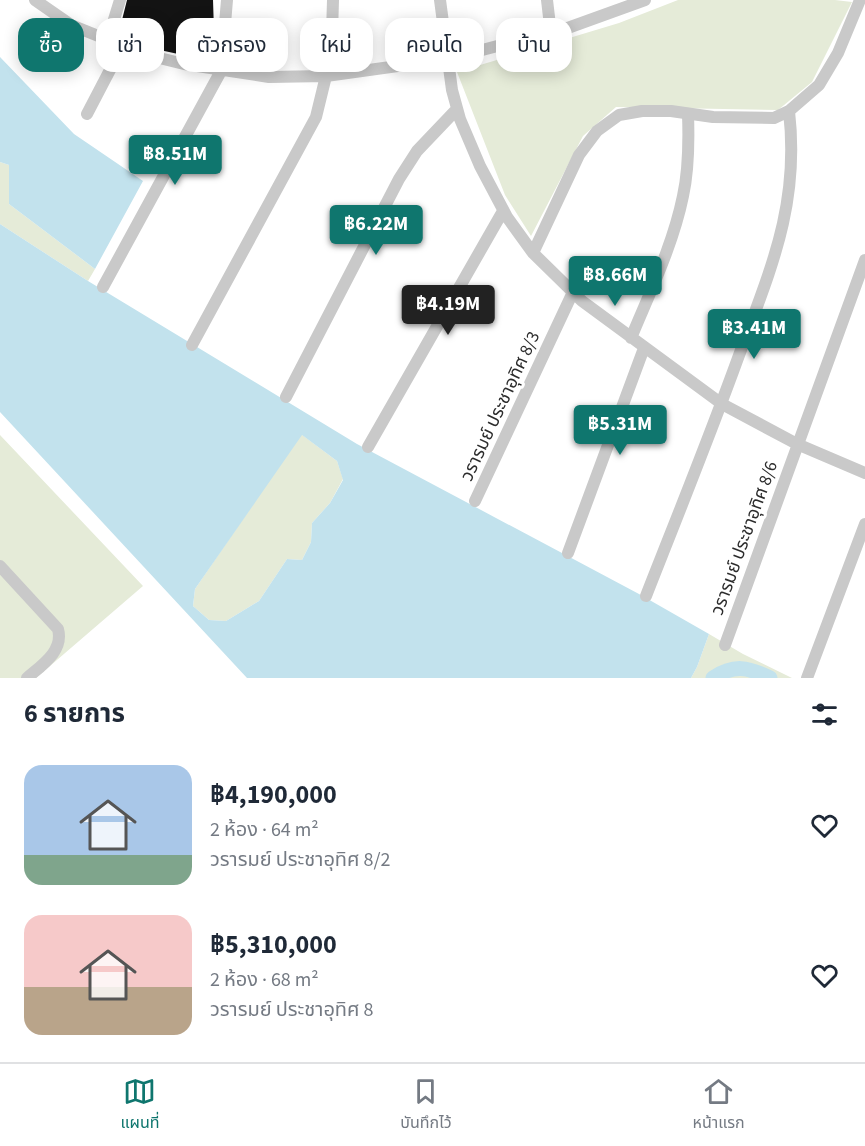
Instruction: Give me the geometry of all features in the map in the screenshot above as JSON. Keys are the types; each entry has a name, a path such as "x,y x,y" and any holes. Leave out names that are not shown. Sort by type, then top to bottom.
{"street":[{"path":"35,0 71,24 96,34"},
{"path":"114,18 120,0"},
{"path":"225,18 226,0"},
{"path":"192,345 316,117 326,76 332,33 333,0"},
{"path":"440,0 442,18"},
{"path":"547,0 549,18"},
{"path":"572,26 645,0"},
{"path":"533,253 579,155 597,131 619,115 642,111 713,117 774,118 789,111 819,85 838,52 860,0"},
{"path":"229,72 269,77 326,76 385,68"},
{"path":"87,114 109,72"},
{"path":"103,287 220,72"},
{"path":"450,72 457,109 480,166 503,211 533,253 573,292 644,348 722,404 797,444 865,473"},
{"path":"286,397 399,180 417,152 457,109"},
{"path":"646,596 722,404 777,252 786,218 791,182 792,141 789,111"},
{"path":"631,338 665,254 683,196 688,163 688,114"},
{"path":"368,447 503,211"},
{"name":"วรารมย์ ประชาอุทิศ 8/6","path":"725,645 865,260"},
{"name":"วรารมย์ ประชาอุทิศ 8/3","path":"475,501 573,292"},
{"path":"568,553 644,348"},
{"path":"807,678 865,524"},
{"path":"0,566 58,629 60,636 58,646 48,660 27,678"}],"green space":[{"path":"678,0 835,0 852,2 812,82 778,110 616,107 583,136 531,236 505,195 457,72 484,72 484,64 496,60 496,72 572,72 572,37 619,23"},
{"path":"0,162 9,165 9,204 95,269 88,281 0,224"},
{"path":"301,434 337,461 343,479 330,503 312,523 311,542 302,560 287,559 259,601 226,621 209,620 193,606 195,589"},
{"path":"0,435 143,586 36,678 0,678"},
{"path":"709,634 743,654 792,678 691,678"}],"water":[{"path":"0,57 74,134 143,181 95,269 9,204 9,165 0,162"},
{"path":"0,224 88,281 357,444 639,594 709,634 691,678 247,678 0,412","holes":["302,435 337,461 343,480 330,503 312,523 311,542 302,560 287,559 259,601 226,621 209,620 193,606 195,589"]}],"building":[{"path":"127,0 213,0 214,18 176,18 176,54 164,51 164,18 122,18"}],"waterway":[{"path":"713,678 734,669 748,669 770,678"}]}
